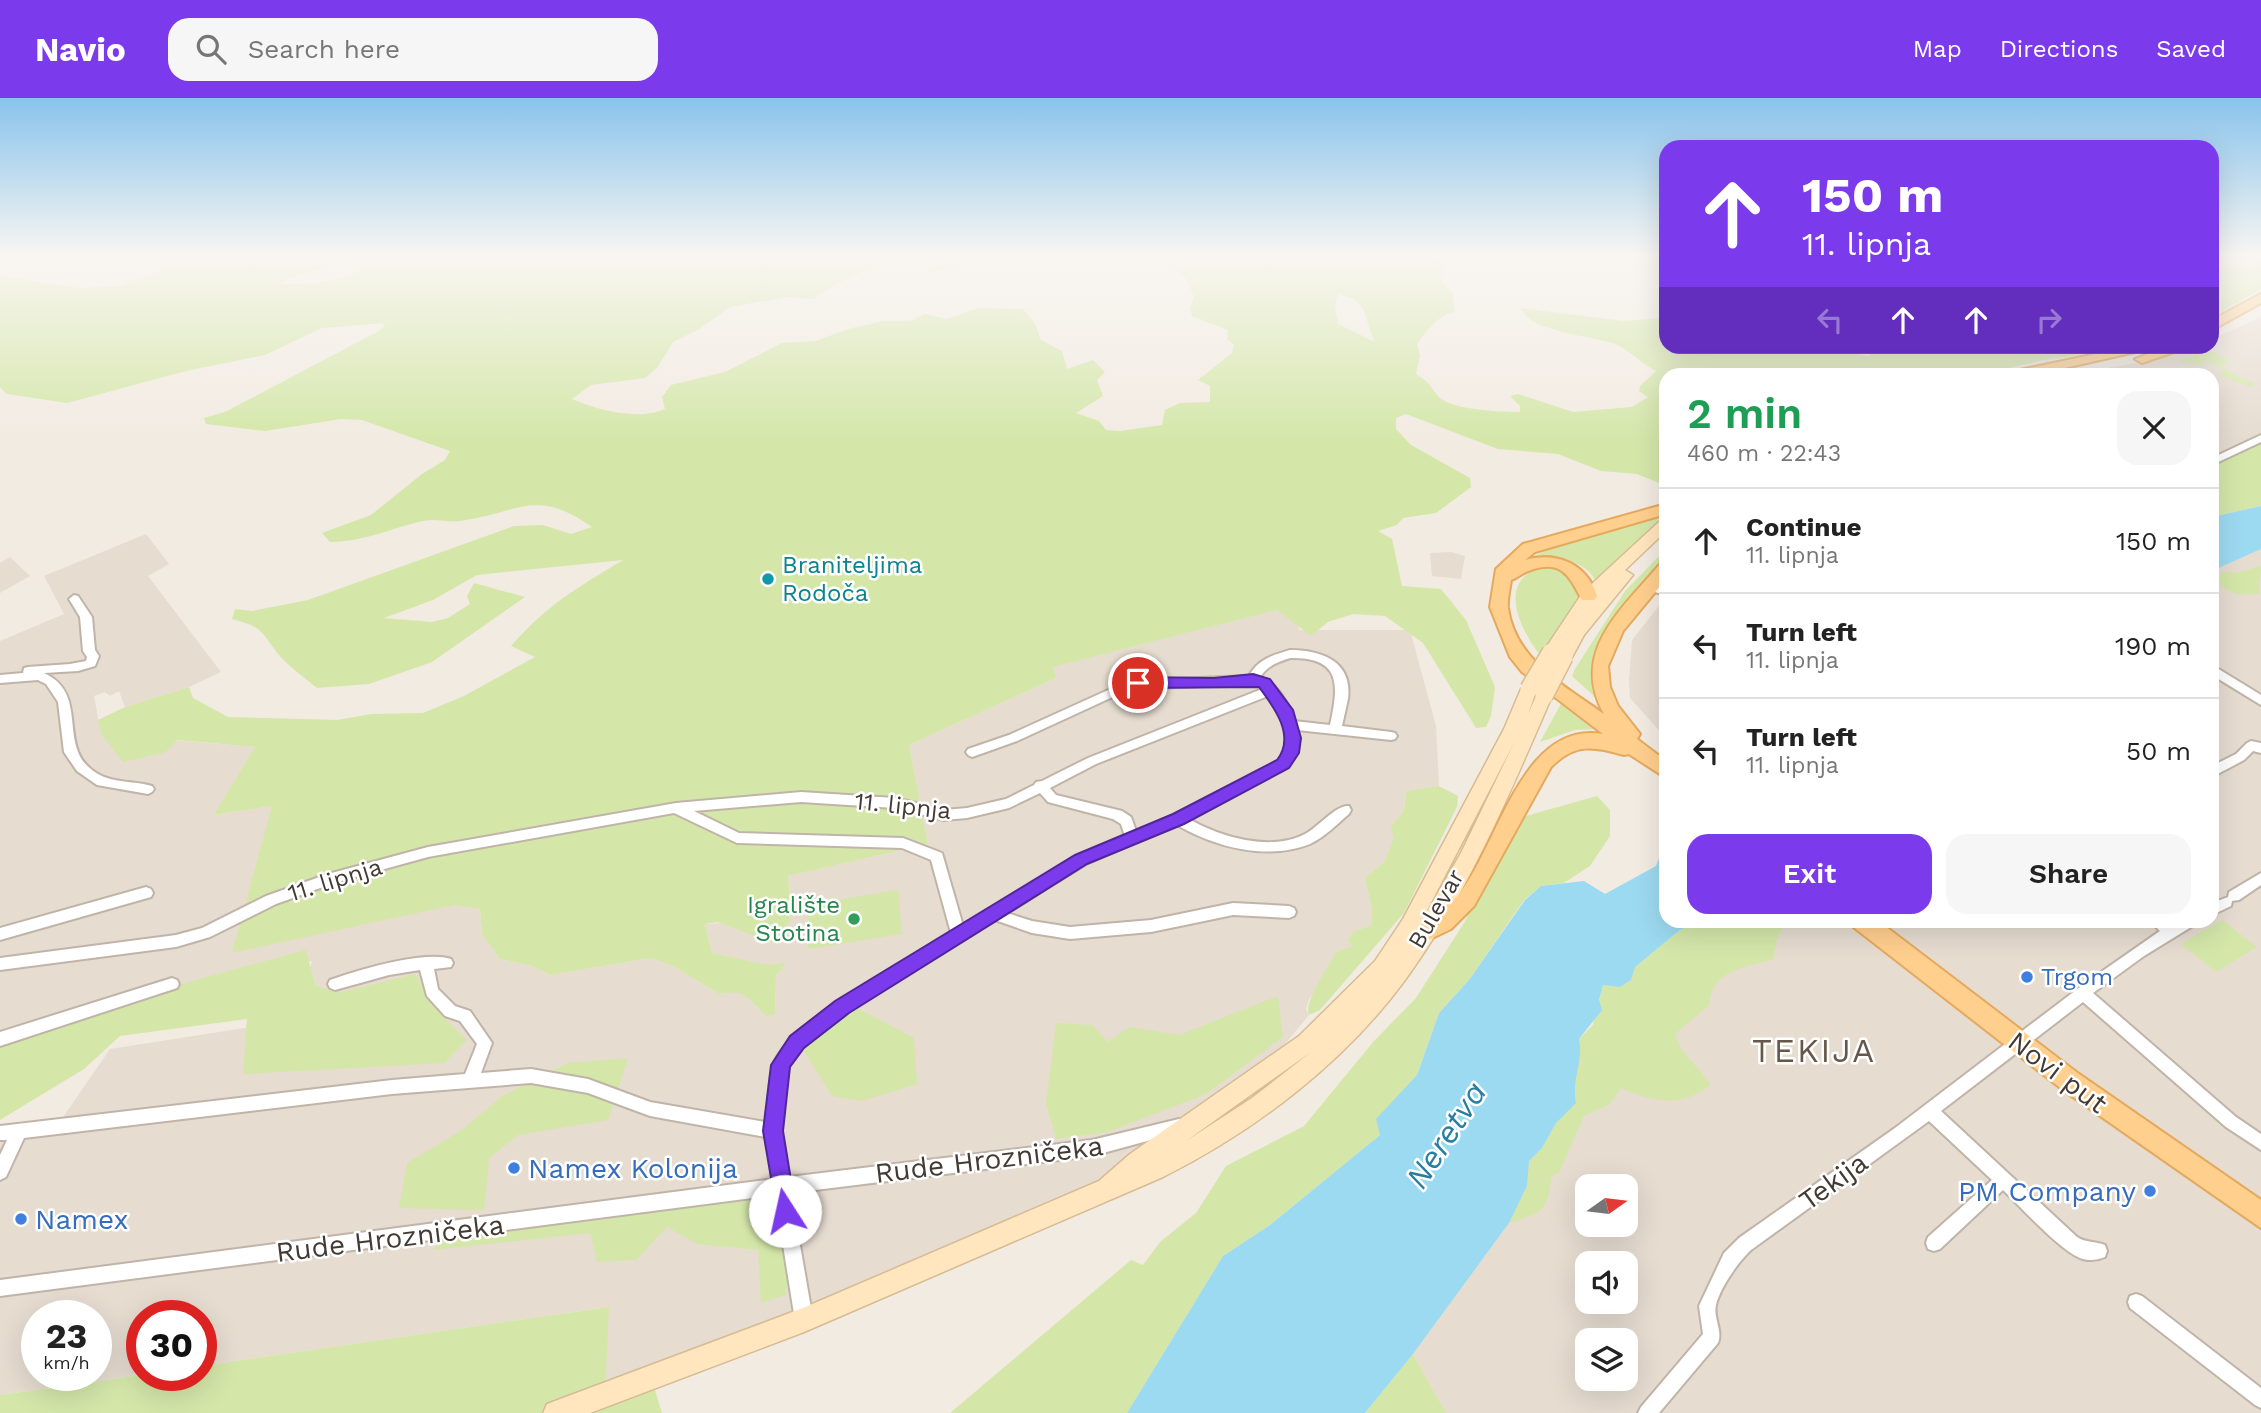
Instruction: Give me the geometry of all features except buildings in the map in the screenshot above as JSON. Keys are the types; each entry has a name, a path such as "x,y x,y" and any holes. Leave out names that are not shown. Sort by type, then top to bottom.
{"main road":[{"path":"2219,332 2245,318"},
{"path":"2049,368 2116,354"},
{"path":"2093,368 2157,354"},
{"path":"1659,511 1529,548 1504,569 1501,618 1510,642 1522,660 1659,766"},
{"path":"1558,654 1588,596 1659,530"},
{"name":"Bulevar","path":"1107,1189 1146,1175 1205,1144 1323,1056 1371,1007 1426,932 1488,818 1537,693 1558,654 1614,586 1659,543"},
{"path":"1502,583 1523,564 1548,561 1581,577 1587,586 1588,596"},
{"path":"1658,589 1606,640 1598,665 1603,695 1610,709 1659,766"},
{"path":"556,1413 804,1320 1107,1189 1138,1162 1306,1044 1382,967 1432,886 1513,729 1537,693"},
{"path":"1426,932 1443,923 1466,900 1544,762 1555,749 1574,739 1595,737 1659,767"},
{"name":"Novi put","path":"1870,928 2117,1116 2261,1215"}],"street":[{"path":"2219,457 2261,438"},
{"path":"0,678 48,667 73,669 91,663 93,656 89,651 86,617 74,599"},
{"path":"1253,680 1254,673 1261,664 1279,656 1314,655 1327,659 1337,667 1342,687 1343,709 1335,729"},
{"path":"2219,673 2261,701"},
{"path":"0,678 26,675 50,681 64,701 70,752 81,768 97,780 149,789"},
{"path":"804,1320 773,1131 781,1065 797,1042 842,1007 958,933 1081,860 1178,819 1283,764 1292,753 1293,738 1282,703 1264,683 1253,680 1128,685 1013,738 972,752"},
{"name":"11. lipnja","path":"0,964 176,941 205,933 271,900 334,878 428,852 676,808 801,797 895,803 944,815 1009,803 1040,785 1272,690"},
{"path":"1289,725 1391,736"},
{"path":"2219,768 2240,757 2251,746 2261,748"},
{"path":"1040,785 1052,799 1117,816 1126,821 1133,839"},
{"name":"11. lipnja","path":"676,808 737,838 903,843 937,856 958,933"},
{"path":"1178,819 1194,830 1215,836 1248,843 1289,844 1307,840 1345,810"},
{"path":"2219,905 2261,878"},
{"path":"0,934 146,893"},
{"path":"993,914 1032,927 1070,933 1151,926 1233,909 1289,912"},
{"path":"2165,928 2170,932"},
{"name":"Tekija","path":"1647,1413 1712,1336 1707,1306 1730,1259 1745,1244 1930,1111 2083,993 2177,928"},
{"path":"425,962 432,992 450,1011 466,1016 485,1043 470,1081"},
{"path":"335,984 381,970 425,962 446,963"},
{"path":"0,1039 172,984"},
{"path":"2083,993 2231,1122 2261,1143"},
{"path":"0,1133 531,1076 588,1086 650,1109 773,1131"},
{"path":"1930,1111 2071,1243 2084,1251 2099,1251"},
{"name":"Rude Hrozničeka","path":"0,1288 780,1186 1092,1149 1196,1121"},
{"path":"0,1171 19,1131"},
{"path":"1934,1242 2003,1180"},
{"path":"2136,1302 2261,1399"}],"shaded area":[{"path":"2261,318 2261,442 2219,458 2219,368 2108,368 2168,354 2219,354 2219,336"},
{"path":"146,534 169,564 148,576 221,672 189,687 125,707 119,691 110,696 105,692 94,696 101,734 255,747 215,815 272,806 454,905 480,909 482,934 500,959 532,966 550,975 651,958 673,966 719,994 737,991 750,996 757,1008 775,1014 776,976 785,964 768,966 712,953 705,924 791,919 788,876 928,844 909,745 1056,678 1052,667 1284,608 1298,618 1299,630 1410,630 1436,726 1439,786 1406,791 1404,810 1390,828 1395,836 1385,861 1365,878 1372,911 1371,925 1353,932 1352,946 1309,999 1306,1009 1309,1015 1255,1080 1107,1189 605,1395 608,1307 217,1364 217,1300 126,1300 126,1377 112,1379 112,1300 21,1300 21,1391 28,1391 0,1395 0,1133 57,1126 110,1049 296,1020 312,961 225,976 0,1041 0,641 64,614 44,576"},
{"path":"2261,549 2261,1413 1446,1413 1413,1354 1509,1223 1529,1161 1542,1148 1556,1123 1582,1053 1579,1039 1593,1025 1603,985 1620,987 1631,980 1635,967 1687,928 2219,928 2219,568"},
{"path":"1451,552 1465,556 1461,579 1432,576 1430,553"},
{"path":"10,557 30,576 0,593 0,563"},
{"path":"1659,606 1659,730 1630,698 1632,640"}],"green space":[{"path":"0,318 714,318 673,342 657,368 645,378 591,385 572,399 618,413 643,414 665,409 662,397 671,385 725,372 782,343 816,341 848,329 884,321 1030,318 1041,340 1062,351 1067,369 1093,360 1105,372 1097,380 1103,396 1076,413 1099,421 1106,430 1120,431 1162,425 1165,410 1180,403 1210,402 1210,386 1198,380 1232,353 1234,345 1227,339 1228,330 1198,318 1337,318 1338,324 1375,342 1366,318 1440,318 1417,344 1420,356 1416,374 1445,401 1490,411 1520,412 1520,406 1510,396 1518,394 1573,412 1632,407 1648,397 1639,391 1640,386 1656,371 1626,350 1615,344 1549,328 1530,318 1623,321 1659,318 1659,354 2082,354 2009,368 1659,368 1659,483 1637,474 1601,471 1558,454 1498,449 1406,414 1396,418 1396,429 1411,445 1470,478 1471,487 1436,513 1403,518 1397,525 1378,531 1392,539 1402,586 1441,589 1466,620 1495,687 1491,716 1486,727 1476,728 1423,643 1385,616 1353,614 1328,622 1311,636 1277,610 1053,667 1056,678 909,745 928,844 788,876 791,919 773,943 718,922 705,924 712,953 768,965 786,963 776,976 775,1014 767,1016 742,994 719,994 673,966 651,958 550,975 532,966 500,959 482,934 480,909 454,905 232,953 272,806 214,815 255,747 177,740 166,752 123,762 101,734 98,720 125,707 189,687 193,698 228,717 337,720 371,714 423,713 464,696 535,657 511,646 551,608 577,588 623,560 477,575 433,600 384,618 432,622 448,618 470,604 467,596 474,583 525,597 432,662 369,684 317,688 283,659 261,631 232,619 235,609 252,611 308,600 514,526 543,525 571,534 592,527 556,508 541,505 460,521 423,521 366,537 330,542 322,533 371,515 422,474 445,460 450,451 362,420 341,419 265,431 206,424 204,418 225,412 377,332 385,326 383,323 322,328 265,355 186,371 67,403 7,394 0,387"},
{"path":"2201,354 2218,354 2229,360 2223,366 2227,370 2257,384 2250,387 2219,375 2224,369 2208,362 2201,366 2176,361"},
{"path":"2261,442 2261,506 2219,515 2219,458"},
{"path":"1659,517 1659,522 1596,581 1584,568 1568,560 1532,557 1554,547"},
{"path":"1659,556 1659,570 1604,639 1604,705 1572,676 1625,591"},
{"path":"1550,565 1570,572 1584,596 1540,655 1524,630 1519,616 1517,590 1522,579 1533,571"},
{"path":"2261,566 2259,594 2232,592 2219,582 2222,572 2237,573"},
{"path":"1563,700 1601,729 1575,730 1540,742"},
{"path":"1439,786 1458,796 1457,807 1404,913 1320,1010 1309,1015 1308,1009 1313,994 1335,953 1352,946 1348,940 1353,932 1371,925 1372,911 1365,878 1385,861 1394,837 1390,828 1404,810 1406,791"},
{"path":"1597,796 1610,810 1610,836 1590,866 1564,883 1541,886 1524,900 1469,980 1439,1013 1416,1077 1380,1135 1270,1225 1223,1256 1127,1413 950,1413 1131,1260 1143,1265 1160,1242 1196,1213 1226,1166 1304,1126 1374,1041 1416,998 1464,923 1515,819"},
{"name":"Igralište Stotina","path":"898,890 902,934 808,949 807,905"},
{"path":"2222,920 2257,947 2216,972 2181,944 2208,928 2219,928 2219,922"},
{"path":"1782,928 1777,939 1773,960 1741,968 1723,977 1711,994 1709,1005 1675,1034 1682,1050 1711,1084 1690,1097 1668,1101 1645,1097 1621,1088 1610,1104 1584,1116 1560,1171 1551,1177 1548,1198 1541,1209 1528,1217 1509,1223 1527,1186 1529,1161 1542,1148 1556,1123 1576,1103 1579,1039 1593,1025 1603,985 1620,987 1631,980 1635,967 1680,930"},
{"path":"306,950 315,985 337,993 415,974 444,1018 467,1040 444,1063 243,1074 247,1019 120,1036 84,1069 0,1120 0,1042 192,981"},
{"path":"1278,996 1283,1037 1206,1094 1108,1132 1056,1139 1046,1104 1056,1023 1092,1025 1108,1042 1129,1027 1179,1035"},
{"path":"855,1007 914,1038 917,1084 862,1101 832,1096 802,1048"},
{"path":"628,1058 608,1120 518,1135 489,1158 484,1210 399,1208 407,1163 462,1130 502,1096 568,1063"},
{"path":"760,1195 782,1243 787,1268 786,1295 761,1303 758,1250 697,1244 667,1227 636,1260 597,1262 590,1233 433,1250 443,1239"},
{"path":"609,1307 605,1394 651,1377 662,1413 0,1413 0,1395 28,1391 112,1391 112,1379 126,1377 126,1391 217,1391 217,1364"},
{"path":"1413,1354 1446,1413 1365,1413"}],"water":[{"path":"2261,506 2261,549 2219,568 2219,515"},
{"name":"Neretva","path":"1659,858 1659,928 1684,928 1635,967 1631,980 1620,987 1603,985 1599,1000 1602,1010 1579,1039 1576,1103 1556,1123 1542,1148 1529,1161 1527,1186 1509,1223 1413,1354 1365,1413 1127,1413 1223,1256 1270,1225 1380,1135 1376,1119 1417,1075 1439,1013 1469,980 1525,900 1541,886 1584,881 1605,894 1656,866"}],"place":[{"name":"Braniteljima Rodoča","path":"768,579"},
{"name":"Igralište Stotina","path":"854,919"},
{"name":"Trgom","path":"2027,977"},
{"name":"Namex Kolonija","path":"514,1168"},
{"name":"PM Company","path":"2150,1191"},
{"name":"Namex","path":"21,1219"}],"district":[{"name":"TEKIJA","path":"1814,1050"}],"route":[{"path":"785,1211 773,1131 781,1065 797,1042 842,1007 958,933 1081,860 1178,819 1243,787 1283,764 1292,753 1293,738 1285,710 1264,683 1253,680 1214,684 1138,683"}]}
